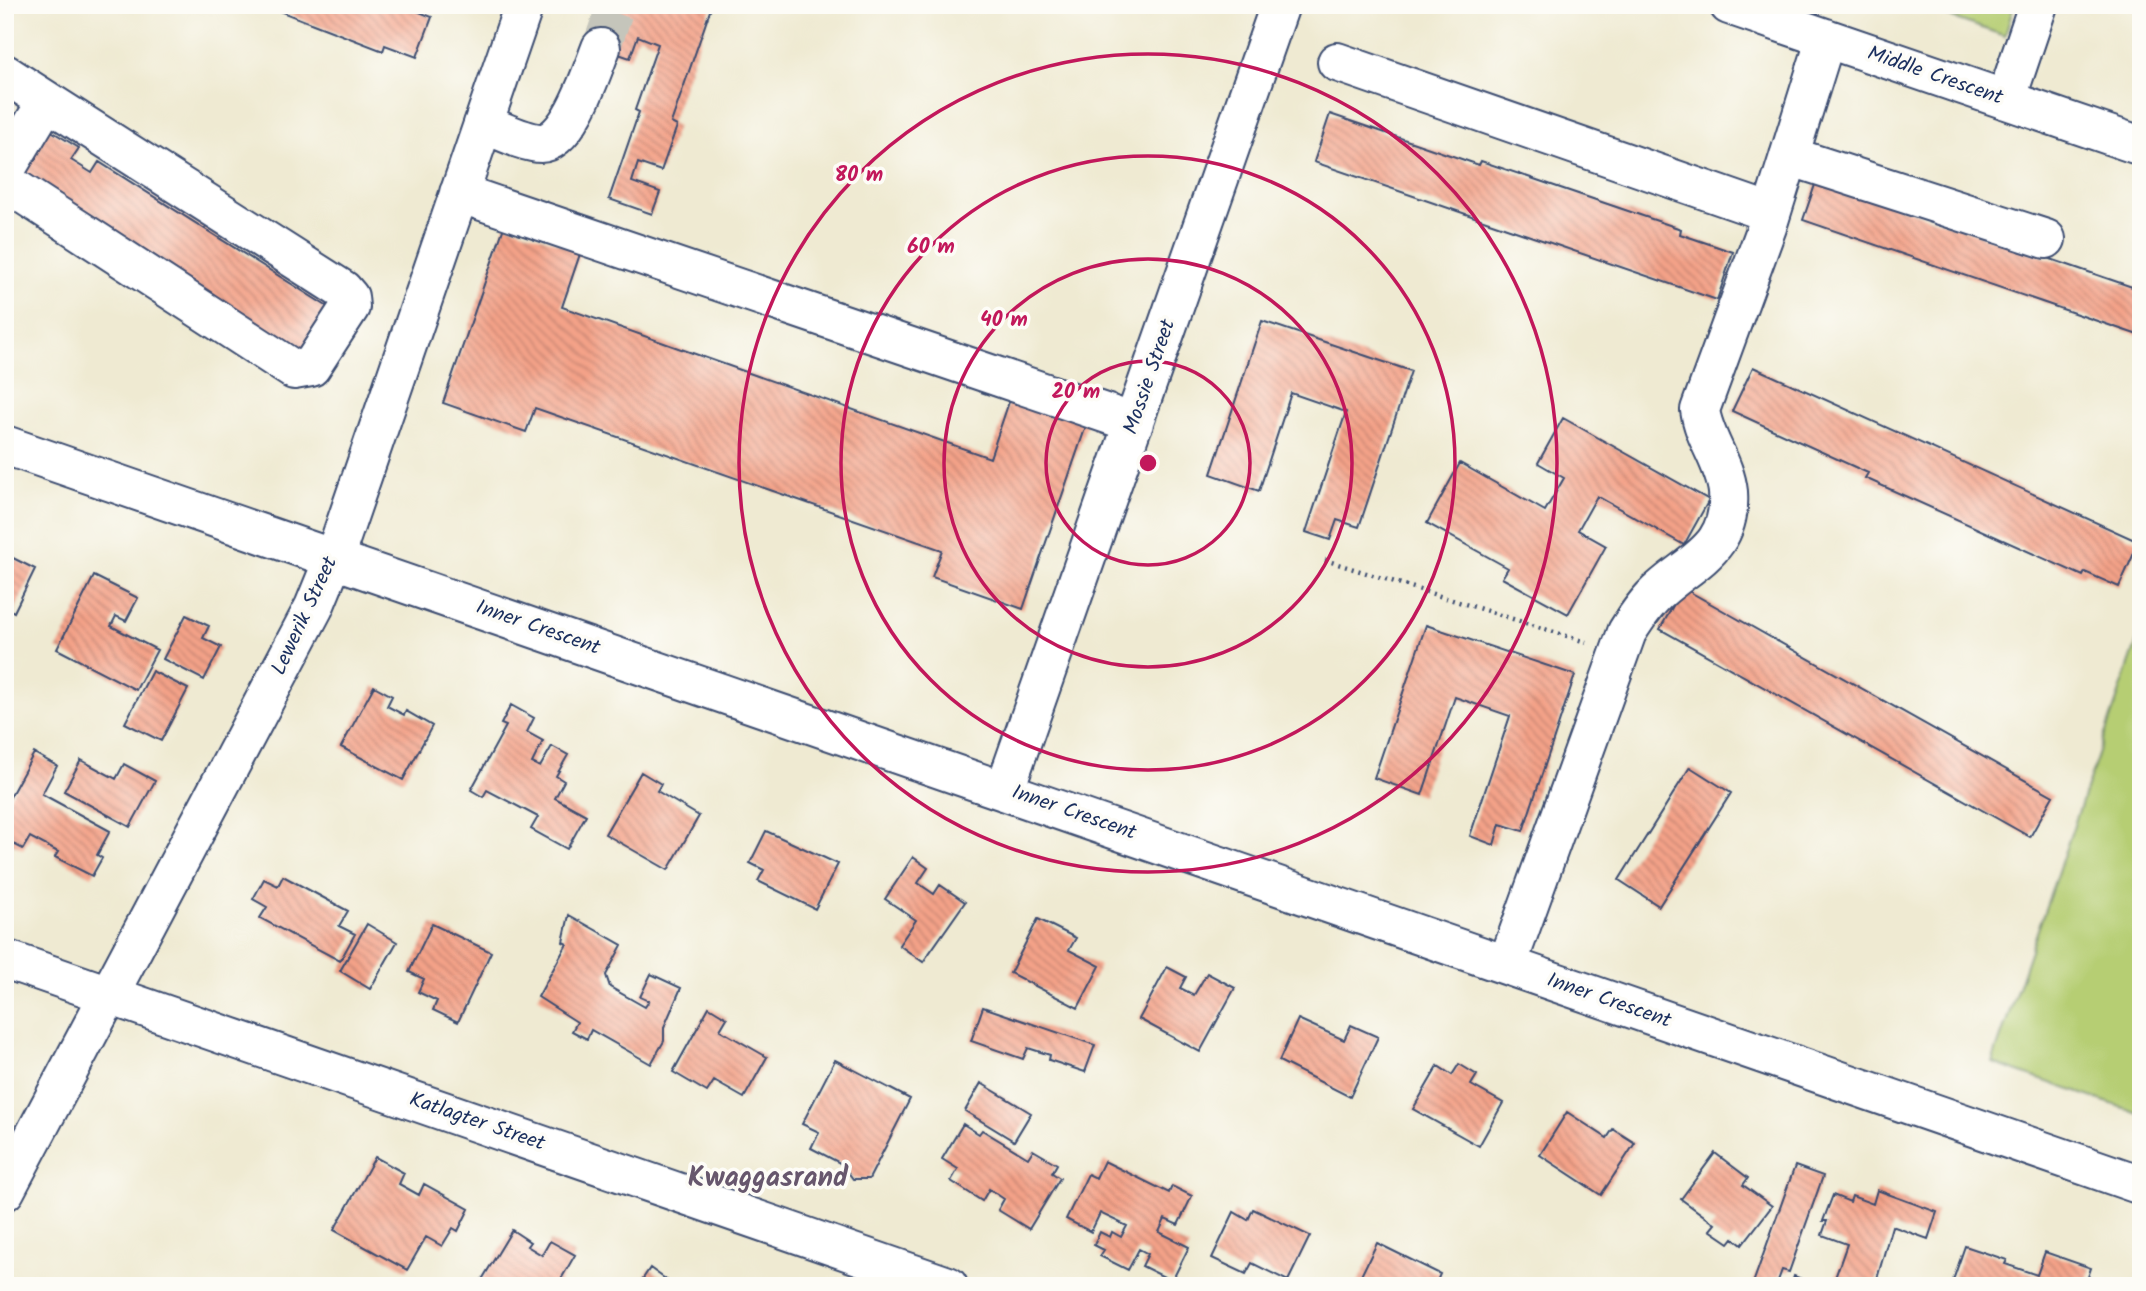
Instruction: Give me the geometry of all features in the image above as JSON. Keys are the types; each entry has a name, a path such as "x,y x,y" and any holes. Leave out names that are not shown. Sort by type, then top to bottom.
{"street":[{"name":"Lewerik Street","path":"5,1192 314,607 334,558 524,5"},
{"name":"Mossie Street","path":"1005,789 1280,5"},
{"name":"Middle Crescent","path":"1729,5 2141,146"},
{"path":"2006,100 2038,5"},
{"path":"1507,965 1617,651 1650,600 1703,558 1716,543 1725,522 1728,491 1702,429 1700,410 1771,213 1826,38"},
{"path":"483,124 540,143 551,140 567,124 601,48"},
{"path":"1337,62 1771,213"},
{"path":"5,74 343,290 349,297 350,307 311,367 294,370 5,182"},
{"path":"5,171 47,101"},
{"path":"1789,156 2046,239"},
{"path":"458,193 1134,423"},
{"name":"Inner Crescent","path":"5,445 1005,789 2141,1185"},
{"name":"Katlagter Street","path":"5,960 948,1286"}],"path":[{"path":"1325,560 1617,651"}],"green space":[{"path":"1915,5 2014,5 2005,36"},
{"path":"2141,630 2141,1114 1992,1063"}],"building":[{"path":"264,5 402,5 432,17 417,57 385,45 383,51"},
{"path":"606,5 712,5 671,123 677,126 661,171 638,163 632,182 660,192 652,214 609,199 639,112 635,110 658,44 638,36 630,58 592,45"},
{"path":"1330,114 1479,165 1481,161 1681,229 1680,234 1733,252 1717,300 1314,162"},
{"path":"48,129 79,148 71,160 92,173 99,162 331,309 300,358 17,177"},
{"path":"1817,179 2141,290 2141,336 1803,220"},
{"path":"505,224 581,251 562,307 990,458 1011,396 1087,423 1023,609 932,577 942,550 535,408 526,432 443,403"},
{"path":"1262,321 1411,371 1359,527 1337,520 1330,540 1306,532 1346,412 1291,393 1259,491 1211,474"},
{"path":"1753,367 2139,542 2119,587 2085,572 2083,576 1865,478 1868,473 1732,411"},
{"path":"1563,418 1709,500 1684,545 1597,496 1578,530 1606,546 1568,614 1502,578 1508,568 1427,523 1460,463 1545,511 1564,478 1538,463"},
{"path":"5,554 35,569 14,612 5,607"},
{"path":"94,576 138,598 126,621 116,616 111,626 157,650 136,690 57,649"},
{"path":"1683,588 2053,796 2030,837 1660,629"},
{"path":"186,615 209,626 203,638 221,647 204,680 163,659"},
{"path":"1426,625 1575,675 1523,831 1500,824 1494,845 1470,836 1510,716 1455,697 1422,795 1374,778"},
{"path":"152,671 188,689 161,741 125,723"},
{"path":"374,686 392,696 387,706 404,715 406,711 432,726 403,780 341,747"},
{"path":"511,705 534,718 527,732 543,741 532,763 540,767 552,746 568,755 556,776 564,781 555,798 586,815 567,849 531,829 538,817 487,790 483,797 471,790 506,726 501,724"},
{"path":"34,753 57,766 42,794 110,831 97,855 102,858 92,876 55,857 58,852 30,837 23,849 5,840 5,806"},
{"path":"81,760 116,779 124,764 155,781 130,827 64,791"},
{"path":"1690,767 1731,793 1659,906 1619,880"},
{"path":"641,772 661,784 657,791 699,816 668,870 605,834"},
{"path":"766,831 838,864 815,909 758,881 764,870 750,863"},
{"path":"913,857 928,868 918,883 934,894 940,885 965,902 923,962 899,945 916,920 885,899"},
{"path":"283,876 348,911 339,926 355,934 340,961 260,918 267,907 253,899 264,879 278,886"},
{"path":"569,915 622,945 606,975 610,987 645,1007 649,1001 640,997 651,974 681,988 664,1027 664,1041 651,1064 591,1030 587,1039 572,1031 577,1022 538,997 567,944 563,942"},
{"path":"1038,919 1076,938 1069,950 1100,966 1078,1008 1010,973"},
{"path":"367,924 397,942 370,989 340,971"},
{"path":"432,924 491,952 458,1022 433,1010 437,1001 418,992 424,979 409,972"},
{"path":"1167,967 1186,977 1180,988 1194,995 1207,973 1235,988 1200,1052 1139,1019"},
{"path":"709,1007 727,1018 720,1030 767,1057 744,1098 714,1081 707,1092 673,1072"},
{"path":"983,1007 1095,1045 1085,1072 1049,1060 1050,1055 1028,1048 1023,1059 971,1041"},
{"path":"1298,1019 1344,1040 1351,1025 1378,1037 1350,1097 1279,1061"},
{"path":"835,1060 910,1099 869,1179 853,1179 842,1164 811,1148 819,1132 802,1124"},
{"path":"1459,1064 1477,1075 1471,1085 1503,1103 1479,1146 1413,1109 1438,1066 1452,1075"},
{"path":"981,1083 1031,1113 1014,1141 965,1111"},
{"path":"1567,1112 1607,1138 1613,1129 1635,1143 1601,1195 1540,1155"},
{"path":"963,1124 979,1134 982,1130 1028,1158 1033,1150 1057,1164 1052,1173 1060,1178 1029,1229 998,1210 1004,1199 989,1189 982,1201 951,1181 958,1169 942,1159"},
{"path":"1715,1153 1748,1178 1743,1185 1772,1206 1742,1245 1733,1238 1729,1243 1710,1230 1715,1224 1681,1199"},
{"path":"375,1157 404,1173 399,1184 419,1195 424,1184 469,1209 458,1231 453,1228 442,1246 426,1237 407,1270 334,1230"},
{"path":"1104,1161 1169,1193 1172,1186 1192,1196 1178,1225 1165,1219 1159,1232 1189,1247 1172,1281 1142,1266 1148,1254 1139,1249 1128,1270 1100,1256 1104,1250 1094,1245 1100,1232 1110,1237 1112,1232 1121,1237 1127,1226 1100,1213 1091,1232 1066,1219 1088,1174 1096,1178"},
{"path":"1795,1166 1823,1176 1789,1272 1782,1270 1776,1286 1752,1286"},
{"path":"1877,1190 1937,1212 1928,1239 1892,1226 1875,1286 1855,1286 1835,1278 1847,1244 1822,1235 1827,1221 1823,1221 1833,1195 1850,1202 1852,1196 1873,1204"},
{"path":"1253,1209 1310,1236 1288,1281 1252,1263 1246,1274 1212,1258 1234,1212 1248,1220"},
{"path":"512,1230 530,1242 527,1246 542,1255 550,1241 575,1255 557,1286 485,1286 480,1283"},
{"path":"1377,1243 1440,1274 1435,1286 1356,1286"},
{"path":"1965,1246 2007,1260 2005,1264 2037,1275 2045,1252 2091,1268 2085,1286 1951,1286"},
{"path":"650,1268 675,1286 638,1286"},
{"path":"1794,1276 1812,1283 1811,1286 1791,1286"}],"tunnel":[{"path":"601,48 616,5"}],"district":[{"name":"Kwaggasrand","path":"768,1178"}]}
